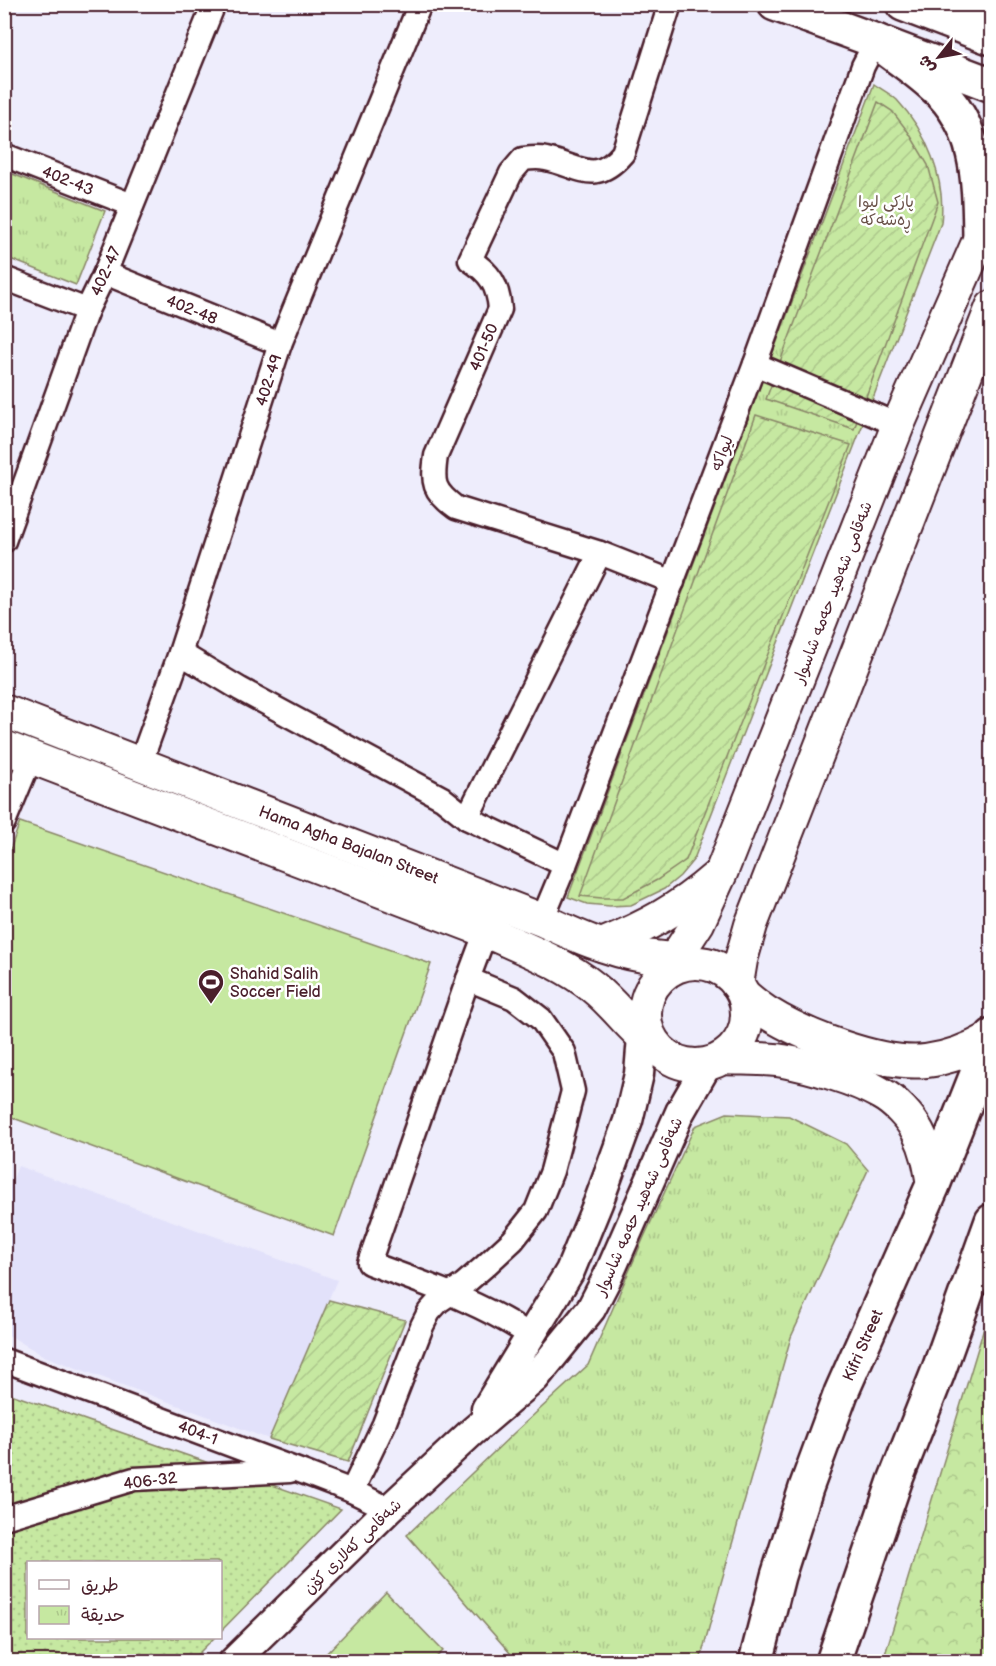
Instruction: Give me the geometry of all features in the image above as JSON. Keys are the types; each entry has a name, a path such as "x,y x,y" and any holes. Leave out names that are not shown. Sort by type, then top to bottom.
{"main road":[{"path":"775,4 992,85"},
{"path":"903,4 992,38"},
{"path":"909,4 960,9 984,4"},
{"path":"876,41 936,87 954,109 970,138 979,187 980,238"},
{"name":"شەقامی شەهید حەمە شاسوار","path":"679,964 721,873 898,425 992,207"},
{"path":"715,1062 736,1047 745,1031 747,1013 741,989 745,941 992,307"},
{"name":"Hama Agha Bajalan Street","path":"4,711 542,920 584,939 679,964"},
{"name":"Hama Agha Bajalan Street","path":"18,752 486,931 562,967 591,985 647,1036"},
{"path":"245,839 255,808"},
{"path":"602,945 667,915 721,873"},
{"path":"933,1185 928,1155 918,1131 903,1111 881,1093 810,1067 782,1061 715,1062 693,1066 679,1063 666,1057 647,1036 645,1008 648,994 656,982 679,964 713,965 726,973 767,1012 812,1035 844,1047 892,1060 924,1061 951,1056 970,1050 991,1037"},
{"name":"Kifri Street","path":"756,1662 778,1576 806,1488 841,1393 933,1185 991,1037"},
{"path":"833,1662 895,1481 938,1372 992,1221"}],"street":[{"name":"402-47","path":"4,540 87,310 105,273 214,4"},
{"name":"402-49","path":"141,764 180,653 280,344 420,4"},
{"name":"401-50","path":"670,4 623,153 614,164 603,170 587,172 537,157 523,159 511,173 470,260 490,277 495,286 500,309 436,456 433,478 442,498 456,508 600,553 673,582"},
{"name":"لیواکە","path":"542,920 565,865 755,364 863,66 876,41"},
{"name":"402-43","path":"4,154 132,205"},
{"name":"402-48","path":"105,273 280,344"},
{"path":"4,278 87,310"},
{"path":"755,364 898,425"},
{"path":"467,818 600,553"},
{"path":"180,653 240,689 442,798 467,818 565,865"},
{"path":"4,822 18,752"},
{"path":"486,931 369,1263 451,1293 486,1309 531,1336"},
{"path":"352,1491 384,1424 429,1312 439,1301 474,1276 513,1240 536,1210 552,1172 573,1091 564,1052 541,1019 514,998 468,979"},
{"path":"472,1431 570,1271 628,1121 647,1036"},
{"name":"شەقامی شەهید حەمە شاسوار","path":"472,1431 535,1378 591,1309 609,1274 680,1112 715,1062"},
{"path":"560,1289 565,1306 573,1312 582,1313 591,1309"},
{"name":"404-1","path":"4,1360 352,1491 389,1509"},
{"name":"شەقامی کەلاری کۆن","path":"232,1662 472,1431"},
{"name":"406-32","path":"4,1518 134,1479 300,1471"}],"shaded area":[{"path":"18,1166 337,1280 269,1439 44,1356 5,1333 4,1202"}],"green space":[{"name":"پارکی لیوا ڕەشەکە","path":"874,84 897,100 925,141 937,173 942,206 941,223 694,859 680,876 664,889 631,905 587,904 568,897"},
{"path":"878,102 892,111 909,133 928,165 938,202 854,429 766,399"},
{"path":"5,171 105,211 76,285 5,257"},
{"path":"756,415 851,445 686,860 657,880 623,898 580,896"},
{"name":"Shahid Salih Soccer Field","path":"20,822 431,964 334,1236 5,1115 4,867"},
{"path":"727,1113 789,1116 846,1144 868,1170 791,1337 700,1661 517,1661 407,1535 588,1365 695,1126"},
{"path":"329,1300 405,1320 348,1462 269,1439"},
{"path":"991,1305 991,1661 883,1661"},
{"path":"5,1392 341,1509 222,1630 222,1561 27,1561 27,1639 213,1639 191,1661 5,1662"},
{"path":"386,1592 443,1651 432,1661 319,1661"}],"place":[{"name":"Shahid Salih Soccer Field","path":"211,1005"}]}
